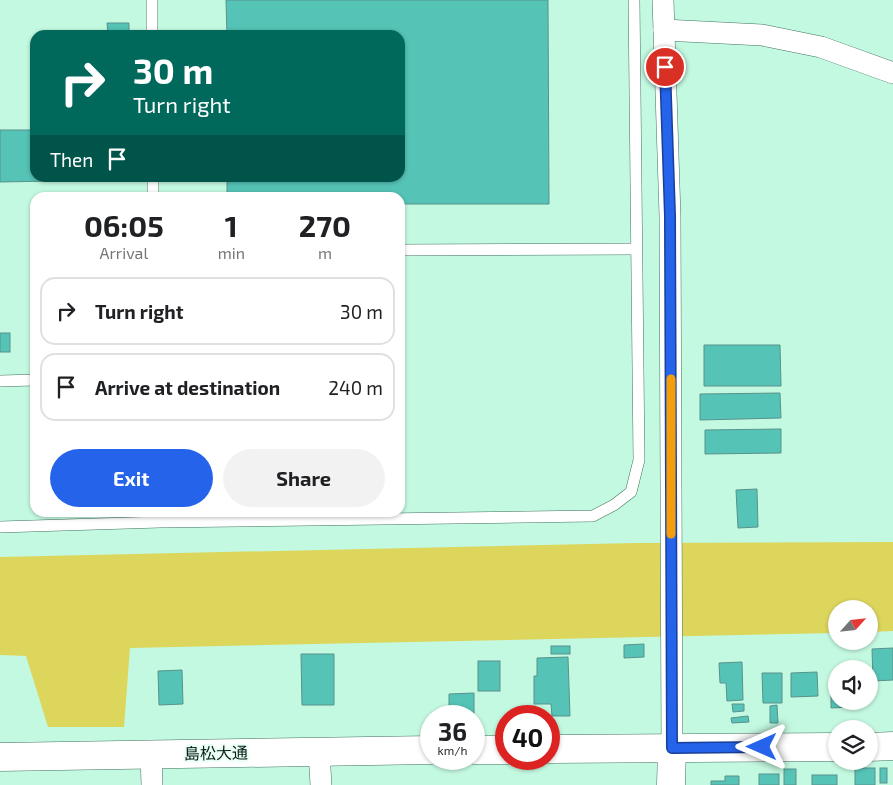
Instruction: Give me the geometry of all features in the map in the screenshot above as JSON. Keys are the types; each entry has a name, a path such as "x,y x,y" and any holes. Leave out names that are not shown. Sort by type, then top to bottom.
{"street":[{"path":"663,0 670,226 671,785"},
{"path":"664,30 762,35 821,47 893,73"},
{"path":"878,747 893,746"},
{"path":"560,749 828,747"},
{"name":"島松大通","path":"0,757 420,750"},
{"path":"319,752 321,785"},
{"path":"151,754 152,785"}],"lane":[{"path":"152,0 152,30"},
{"path":"405,516 593,516 614,505 631,492 639,460 634,0"},
{"path":"405,250 636,249"},
{"path":"0,381 30,380"},
{"path":"0,528 160,517"}],"shaded area":[{"path":"893,542 893,631 878,632 878,600 828,600 828,633 130,648 124,727 48,727 26,656 0,655 0,557 636,543"}],"building":[{"path":"226,0 548,0 549,204 405,204 405,192 227,192 227,182 405,182 405,30 227,30"},
{"path":"107,23 129,23 129,30 108,30"},
{"path":"0,130 30,130 30,181 0,182"},
{"path":"0,333 10,333 10,352 0,352"},
{"path":"704,345 780,345 781,386 704,386"},
{"path":"780,393 781,418 700,420 700,394"},
{"path":"781,429 781,453 705,454 705,430"},
{"path":"757,489 758,527 738,528 736,490"},
{"path":"644,644 644,657 624,658 624,645"},
{"path":"551,646 570,646 570,654 551,654"},
{"path":"893,648 893,680 878,681 878,660 872,660 872,650"},
{"path":"301,654 334,654 334,705 302,705"},
{"path":"568,657 570,716 560,716 560,705 534,704 534,676 537,676 537,658"},
{"path":"478,661 500,661 500,691 478,691"},
{"path":"742,662 743,700 727,701 726,683 720,683 719,663"},
{"path":"182,670 183,704 159,705 158,671"},
{"path":"817,672 818,696 791,697 791,673"},
{"path":"762,673 782,673 782,703 763,703"},
{"path":"474,693 474,705 449,705 449,694"},
{"path":"732,704 744,704 744,711 733,712"},
{"path":"777,705 778,723 770,723 770,706"},
{"path":"748,716 749,722 732,723 731,718"},
{"path":"880,768 887,768 887,783 880,783"},
{"path":"784,769 796,769 796,785 784,785"},
{"path":"855,770 875,770 875,785 855,785"},
{"path":"759,774 779,774 779,785 759,785"},
{"path":"812,775 837,775 837,785 812,785"},
{"path":"725,776 739,776 739,785 711,785 711,781 725,781"}],"slow traffic":[{"path":"671,379 671,534"}],"route":[{"path":"665,67 670,216 672,748 762,747"}]}
